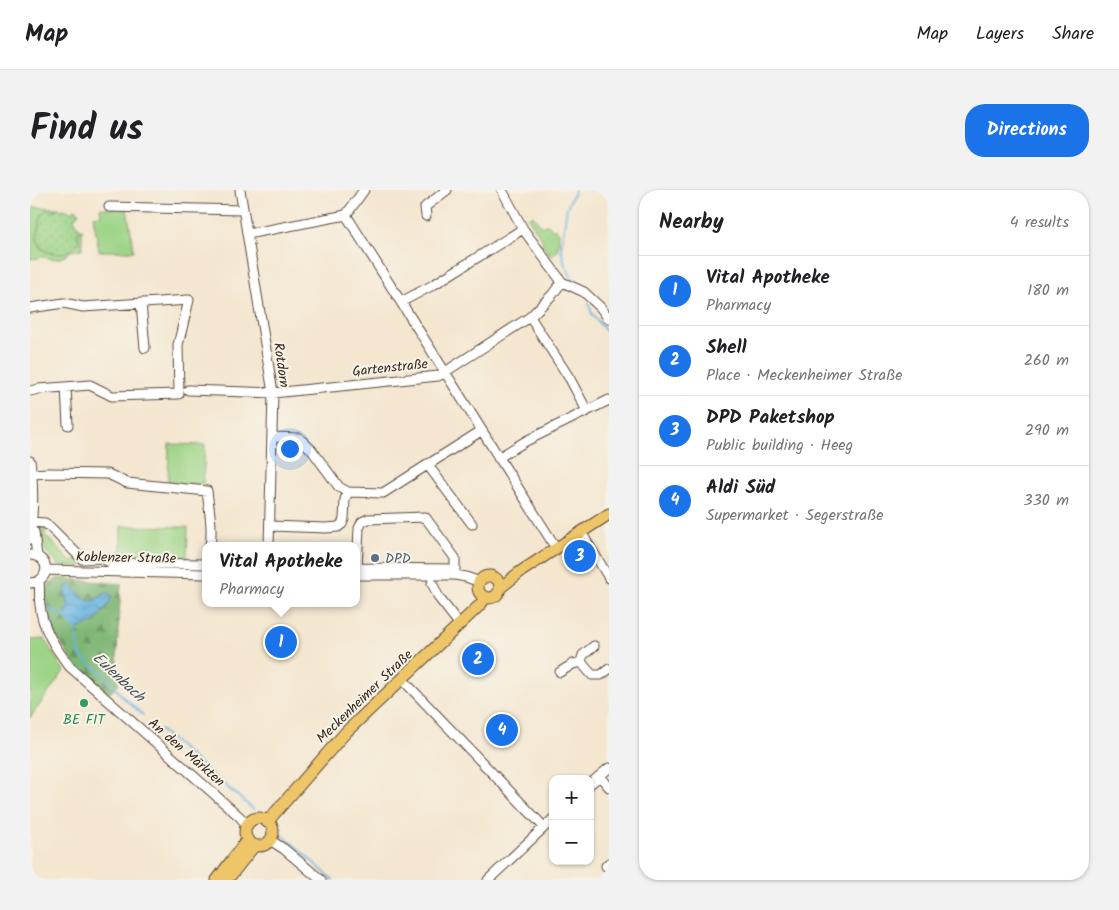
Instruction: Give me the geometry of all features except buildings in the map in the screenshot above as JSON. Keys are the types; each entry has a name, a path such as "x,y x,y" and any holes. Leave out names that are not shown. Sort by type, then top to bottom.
{"main road":[{"path":"498,583 489,576 482,578 478,585 480,592 486,597 494,597 497,595 498,583 502,578 520,572 609,514"},
{"name":"Meckenheimer Straße","path":"267,822 346,732 460,625 486,597"},
{"path":"256,819 267,822 272,830 270,840 260,846 251,843 245,830 247,825 256,819"},
{"path":"217,880 251,843"},
{"path":"227,880 251,843"}],"street":[{"name":"Rotdorn","path":"240,190 273,393 269,542"},
{"path":"248,234 346,215 364,190"},
{"path":"426,216 425,207 447,190"},
{"path":"502,190 523,229 562,282 584,292 594,300 609,319"},
{"path":"109,207 244,210"},
{"path":"346,215 556,548"},
{"path":"400,302 433,285 523,229"},
{"name":"Gartenstraße","path":"188,390 273,393 438,376 530,318 562,282"},
{"path":"30,308 64,303 83,307 188,300 178,345 179,394 112,396 90,385 30,391"},
{"path":"594,300 609,305"},
{"path":"141,303 144,348"},
{"path":"530,318 570,379 587,411"},
{"path":"66,387 68,426"},
{"path":"498,458 526,441 609,400"},
{"path":"272,438 299,438 311,449 339,487 348,492 383,493 481,431"},
{"path":"30,462 32,474 30,539"},
{"path":"427,464 472,524"},
{"path":"32,474 108,474 127,483 207,491 212,523 210,542"},
{"path":"270,526 338,527 344,519 345,500 348,492"},
{"path":"358,542 359,528 362,522 368,519 424,517 455,558 454,572"},
{"path":"31,522 34,556 44,562 46,570 45,574 33,583"},
{"path":"31,522 45,523 82,559 102,558 111,563 202,564"},
{"path":"581,532 609,578"},
{"name":"Koblenzer Straße","path":"46,570 202,574"},
{"path":"360,573 454,572 480,582"},
{"name":"An den Märkten","path":"33,583 34,593 40,605 47,631 70,667 247,825"},
{"path":"432,583 439,598 460,625"},
{"path":"581,662 583,655 594,646"},
{"path":"581,662 592,675 601,675 609,669"},
{"path":"560,672 573,664 581,662"},
{"path":"402,679 544,827"},
{"path":"594,781 609,768"},
{"path":"600,776 609,787"},
{"path":"488,880 552,820"},
{"path":"270,840 284,849 321,880"}],"green space":[{"path":"30,207 56,208 57,211 39,224 37,239 41,249 51,253 67,250 76,245 78,232 82,231 82,249 71,251 60,258 30,259"},
{"path":"56,208 71,212 75,209 77,210 79,213 74,218 79,229 82,229 82,231 77,234 79,241 75,246 63,253 56,254 44,250 37,238 43,213 46,210 56,211"},
{"path":"100,208 127,209 134,251 99,251 93,216 101,215"},
{"path":"533,215 542,227 548,224 559,233 558,250 550,256 528,218"},
{"path":"169,444 205,445 203,484 168,484"},
{"path":"121,526 188,527 187,560 121,558"},
{"path":"41,529 47,530 44,534 72,563 76,559 82,565 81,567 57,565 44,547"},
{"path":"59,578 121,584 117,652 118,685 108,695 74,664 53,630 45,595 50,583","holes":["71,586 86,600 94,601 104,594 75,629 65,592"]},
{"path":"44,639 64,671 30,718 30,640"}],"water":[{"path":"71,585 86,600 94,601 108,593 112,596 109,604 94,623 76,629 64,616 69,605 65,592 66,587"}],"waterway":[{"path":"574,281 565,265 561,248 567,207 575,190"},
{"path":"589,304 592,314 609,335"},
{"name":"Eulenbach","path":"49,609 64,616 76,629 80,656 103,674 124,698 143,715"},
{"name":"Eulenbach","path":"160,730 253,809"},
{"name":"Eulenbach","path":"284,836 333,880"}],"place":[{"name":"DPD Paketshop","path":"580,556"},
{"name":"DPD","path":"375,558"},
{"name":"Vital Apotheke","path":"281,642"},
{"name":"Shell","path":"478,659"},
{"name":"BE FIT","path":"84,703"},
{"name":"Aldi Süd","path":"502,730"}]}
